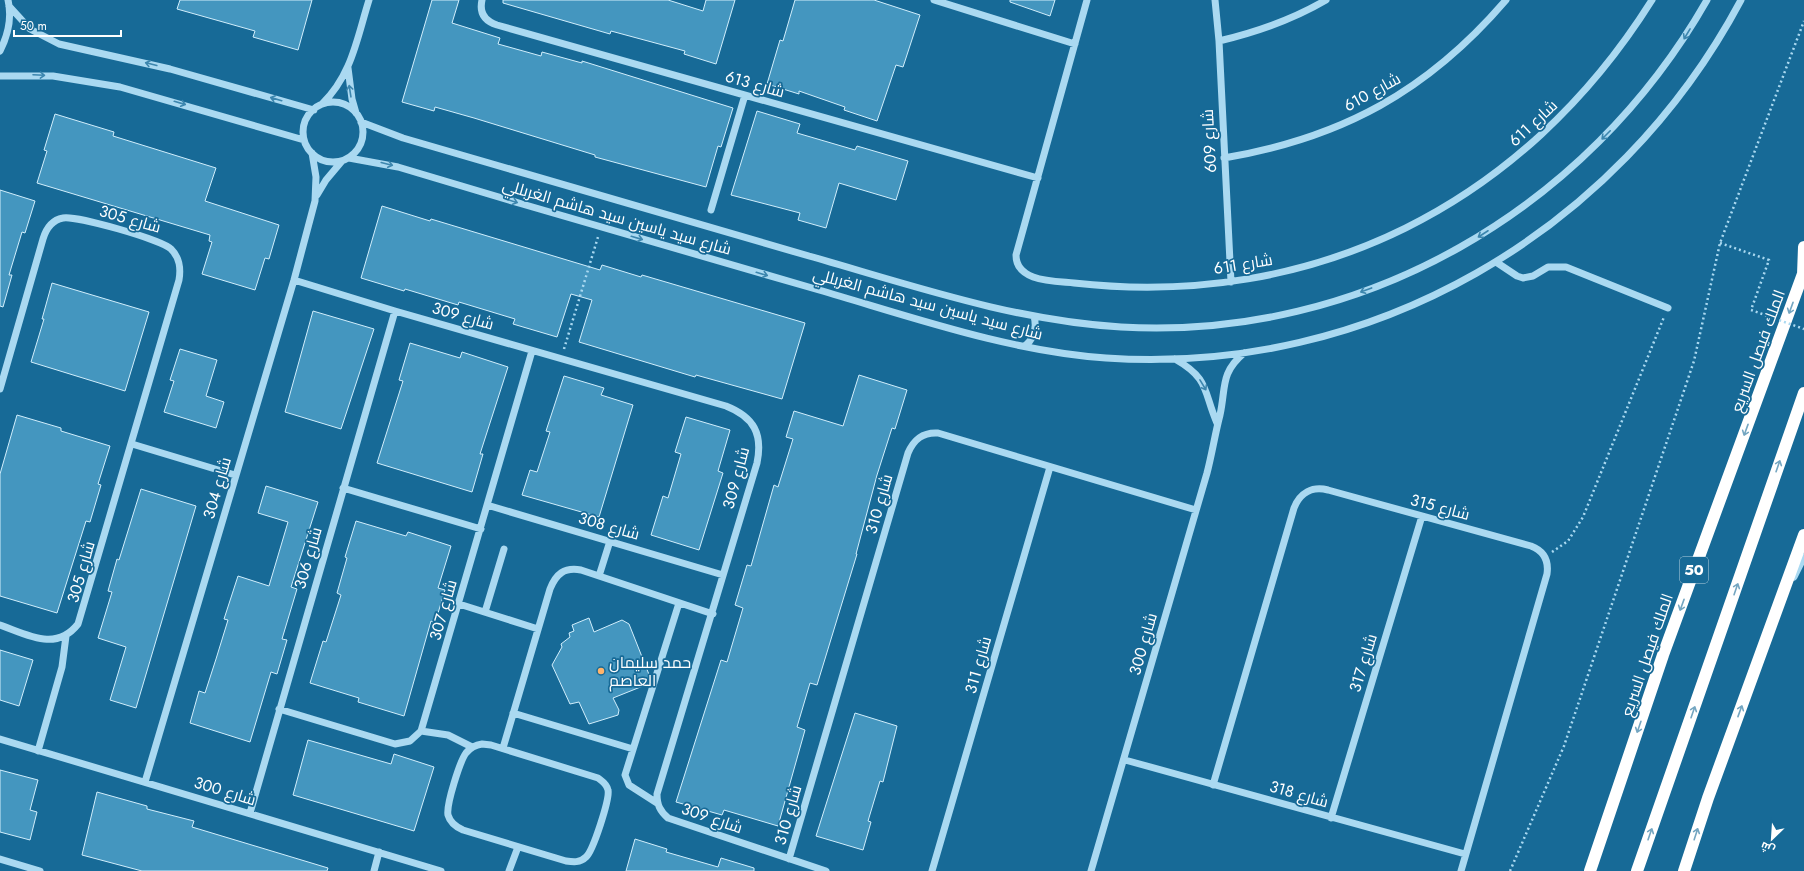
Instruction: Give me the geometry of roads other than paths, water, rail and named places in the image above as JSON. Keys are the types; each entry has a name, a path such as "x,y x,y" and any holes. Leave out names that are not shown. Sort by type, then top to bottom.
{"highway":[{"name":"الملك فيصل السريع","path":"1590,871 1663,655 1803,273 1804,247"},
{"path":"1637,871 1804,392"},
{"path":"1684,871 1708,798 1804,535"}],"street":[{"path":"348,68 352,99 356,114 361,122 363,132 361,142 356,151 349,158 342,161 326,161 312,153 304,140 304,124 314,110 322,105 337,88 348,68 369,0"},
{"name":"شارع 613","path":"482,0 482,12 484,17 492,23 1038,178"},
{"path":"934,0 1075,44"},
{"name":"شارع 611","path":"1087,0 1016,255 1020,270 1029,276 1073,283 1128,287 1162,287 1231,282 1299,268 1363,247 1422,220 1474,189 1523,152 1574,103 1610,59 1652,0"},
{"name":"شارع 609","path":"1215,0 1219,41 1231,282"},
{"path":"1219,41 1271,26 1297,16 1326,0"},
{"name":"شارع 610","path":"1224,158 1278,147 1305,139 1337,127 1381,106 1405,91 1449,58 1469,40 1506,0"},
{"name":"شارع سيد ياسين سيد هاشم الغربللي","path":"361,122 403,138 923,289 1034,316 1061,321 1123,327 1188,327 1219,325 1249,321 1308,308 1366,290 1420,268 1470,242 1506,220 1540,194 1593,147 1637,102 1680,45 1707,0"},
{"name":"شارع سيد ياسين سيد هاشم الغربللي","path":"349,158 398,167 916,318 1025,346 1105,358 1175,358 1244,353 1315,338 1378,318 1439,292 1496,262 1569,212 1598,187 1637,148 1695,76 1714,48 1741,0"},
{"path":"0,51 7,36 10,21 9,3"},
{"path":"9,3 30,28 59,44 170,69 314,110"},
{"path":"0,76 53,76 120,87 304,140"},
{"path":"711,210 745,95"},
{"path":"322,105 331,103 340,104 356,114"},
{"name":"شارع 304","path":"145,782 294,280 315,201 316,177 312,153"},
{"name":"شارع 304","path":"315,201 326,180 342,161"},
{"name":"شارع 305","path":"0,389 42,239 50,225 56,220 71,217 163,243 170,248 180,262 179,280 82,616 76,628 66,636"},
{"path":"1496,262 1517,276 1523,278 1533,276 1548,267 1566,267 1668,308"},
{"name":"شارع 309","path":"294,280 532,351 726,406 740,411 751,421 758,434 760,449 723,574 713,614 657,794 657,803 661,812 668,818 826,871"},
{"name":"شارع 306","path":"250,813 395,311"},
{"path":"1025,346 1030,342 1035,330 1034,316"},
{"name":"شارع 307","path":"421,731 532,351"},
{"name":"شارع 300","path":"1091,871 1125,760 1211,456 1225,381 1232,365 1244,353"},
{"path":"1175,358 1191,369 1203,384 1217,423"},
{"name":"شارع 310","path":"790,859 914,441 925,434 938,433 1196,510"},
{"path":"132,444 235,476"},
{"name":"شارع 311","path":"932,871 1050,467"},
{"path":"343,488 481,529"},
{"name":"شارع 315","path":"1213,785 1294,508 1300,497 1310,490 1322,489 1422,516 1531,546 1541,552 1548,562 1547,574 1465,854"},
{"name":"شارع 308","path":"487,505 723,574"},
{"name":"شارع 317","path":"1331,818 1422,516"},
{"path":"599,576 610,541"},
{"path":"485,612 504,549"},
{"path":"1769,632 1804,557"},
{"path":"503,748 552,583 561,572 574,569 713,614"},
{"path":"657,803 633,789 626,781 626,770 679,603"},
{"path":"459,604 538,629"},
{"path":"0,625 41,639 58,639 66,636 62,667 38,751"},
{"path":"279,709 395,744 410,741 421,731 448,735 472,747 487,744 598,778 608,790 607,800 593,847 587,857 577,862 566,861 458,828 449,817 448,808 464,757 472,747"},
{"path":"513,713 633,749"},
{"name":"شارع 300","path":"0,739 441,871"},
{"name":"شارع 318","path":"1125,760 1465,854"},
{"path":"509,871 518,846"},
{"path":"374,871 379,852"},
{"path":"1461,871 1465,854"},
{"path":"0,859 40,871"}],"place":[{"name":"حمد سليمان العاصم","path":"601,671"}]}
